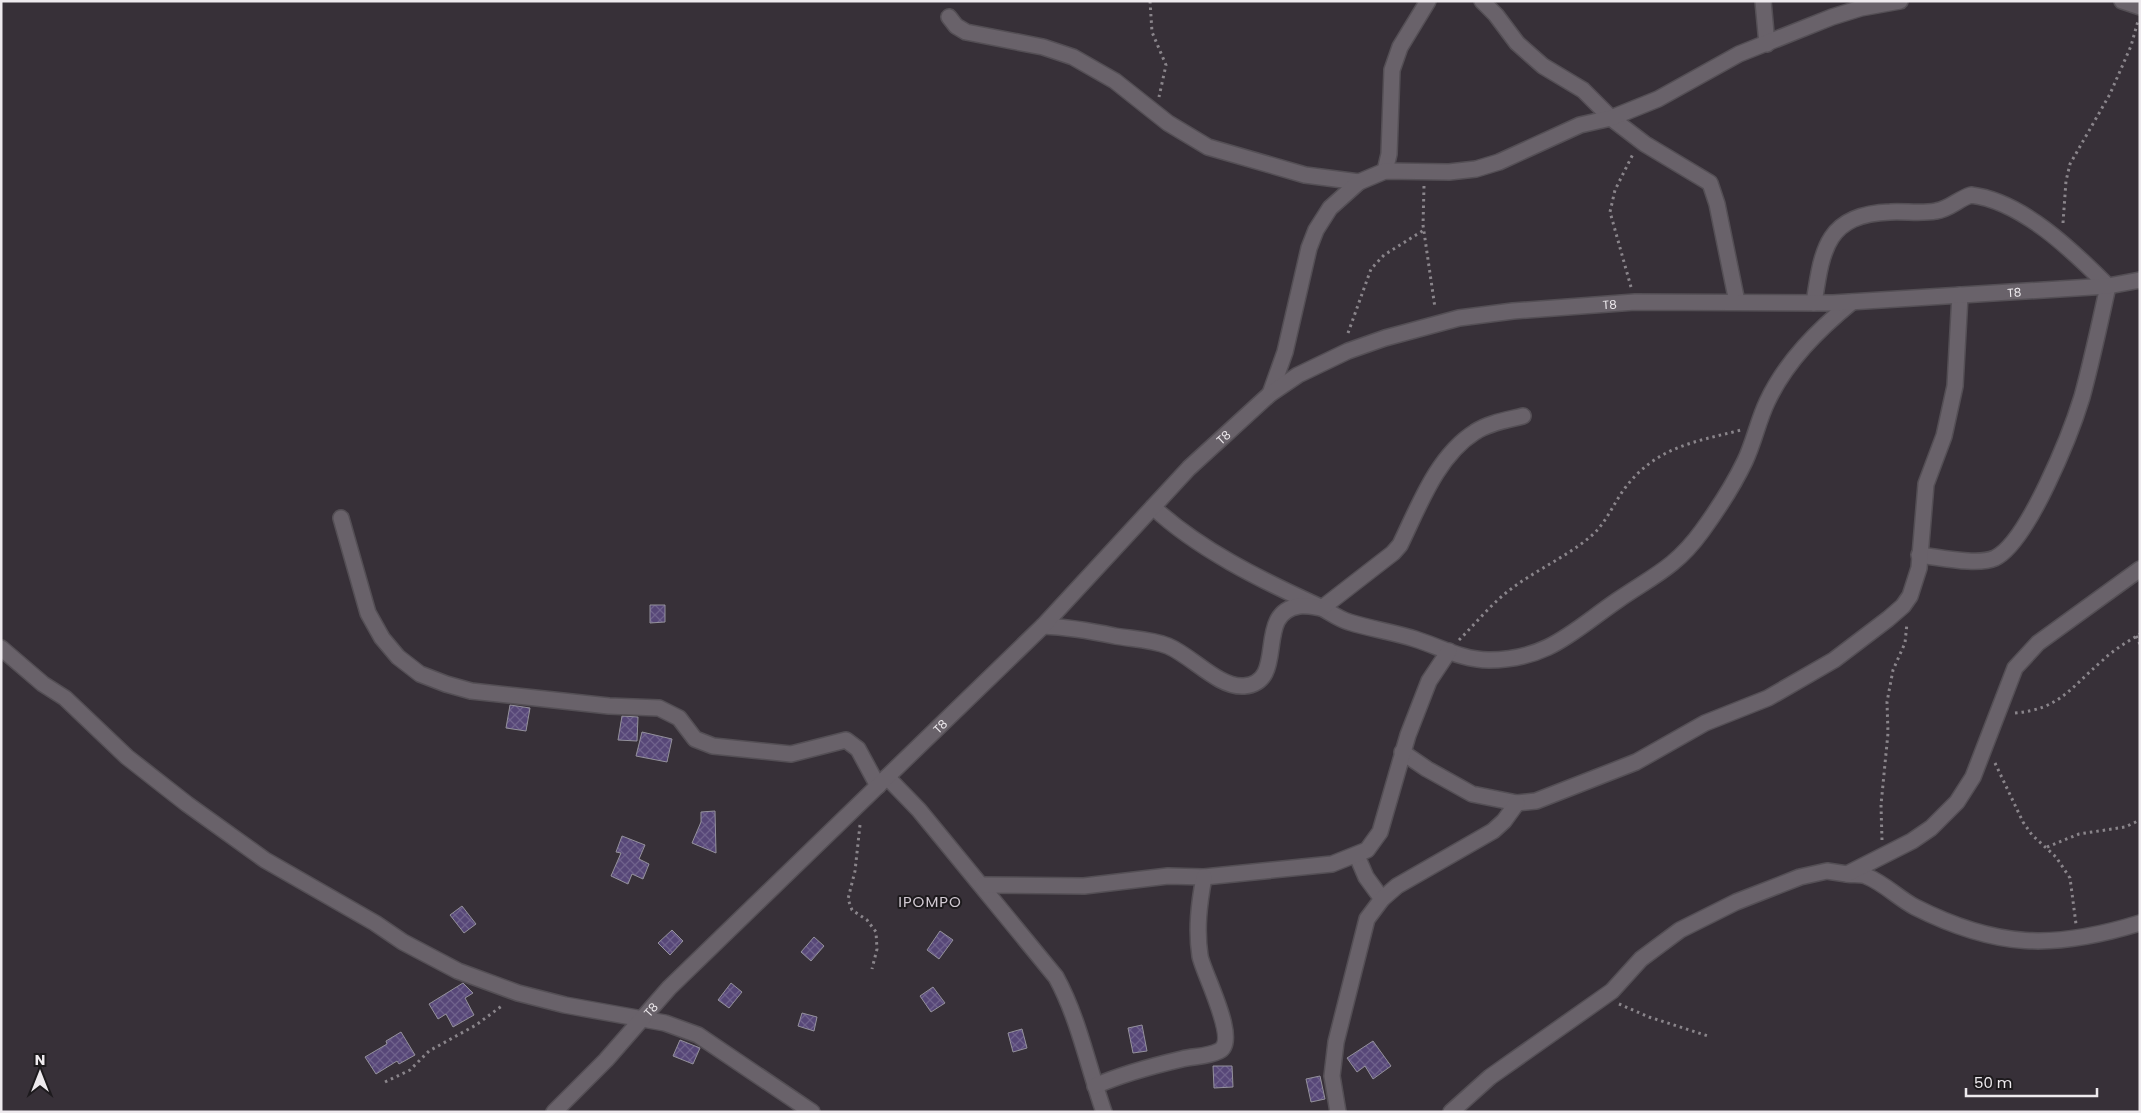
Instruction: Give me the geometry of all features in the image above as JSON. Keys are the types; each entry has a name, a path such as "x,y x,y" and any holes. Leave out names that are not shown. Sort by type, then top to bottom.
{"street":[{"path":"1385,171 1388,154 1392,70 1400,47 1428,1"},
{"path":"1482,1 1530,56 1583,90 1611,118 1640,140 1710,183 1717,204 1737,302"},
{"path":"1763,1 1767,44"},
{"path":"1270,394 1285,352 1316,230 1330,208 1359,182 1385,171 1476,169 1526,151 1580,125 1611,118 1658,99 1739,54 1832,17 1861,8 1900,1"},
{"path":"2122,1 2140,8"},
{"path":"949,17 956,26 966,32 1043,47 1073,57 1115,81 1168,124 1208,147 1304,175 1359,182"},
{"path":"1814,303 1824,250 1833,235 1854,217 1890,212 1933,212 1950,207 1971,195 2001,202 2060,241 2108,286 2081,399 2043,492 2016,540 2007,550 1994,559 1964,560 1919,555"},
{"name":"T8","path":"554,1112 606,1060 669,988 1044,626 1189,468 1270,394 1298,375 1342,353 1385,338 1459,318 1512,311 1635,302 1852,302 2108,286 2140,280"},
{"path":"1402,752 1427,769 1472,794 1517,803 1536,801 1636,762 1705,723 1768,698 1852,647 1888,620 1907,601 1919,568 1926,484 1944,436 1955,386 1960,296"},
{"path":"1153,507 1175,528 1202,545 1287,592 1347,622 1412,638 1470,658 1491,660 1538,652 1557,644 1670,567 1700,533 1730,488 1744,462 1772,393 1821,327 1852,302"},
{"path":"1044,626 1090,630 1165,645 1181,652 1222,682 1244,686 1261,679 1268,670 1273,626 1280,617 1299,606 1322,608 1392,553 1400,545 1430,486 1457,448 1475,432 1523,416"},
{"path":"341,518 368,613 382,638 398,657 420,674 446,684 471,690 609,706 659,708 679,718 695,739 713,746 791,754 846,740 858,750 883,782 919,810 1056,977 1067,997 1082,1037 1104,1112"},
{"path":"1847,874 1912,841 1944,816 1965,790 1984,752 2015,668 2024,656 2038,643 2140,569"},
{"path":"1,648 44,684 65,698 87,721 146,773 265,860 441,963 475,979 518,993 641,1020 665,1023 698,1035 812,1112"},
{"path":"982,885 1084,886 1168,876 1204,877 1332,864 1357,856 1373,844 1380,832 1402,752 1429,681 1449,651"},
{"path":"1338,1112 1332,1076 1336,1042 1368,918 1382,899 1421,871 1493,831 1517,803"},
{"path":"1357,856 1366,877 1382,899"},
{"path":"1451,1112 1490,1077 1605,996 1658,944 1713,912 1800,877 1827,871 1865,875 1912,906 1967,930 2013,941 2040,943 2077,939 2140,923"},
{"path":"1095,1086 1148,1068 1210,1054 1221,1050 1225,1044 1226,1032 1200,958 1197,916 1204,877"}],"path":[{"path":"1150,1 1152,32 1166,65 1164,83 1154,112"},
{"path":"2060,241 2066,181 2070,164 2110,94 2140,16"},
{"path":"1635,302 1610,212 1615,190 1640,140"},
{"path":"1424,171 1424,230 1437,324"},
{"path":"1342,353 1371,269 1384,256 1424,230"},
{"path":"1449,651 1510,589 1591,536 1612,512 1622,493 1640,468 1655,457 1677,447 1744,429 1762,417"},
{"path":"1882,856 1881,804 1888,734 1887,702 1893,670 1905,643 1907,601"},
{"path":"1999,710 2025,712 2051,705 2061,699 2102,660 2140,634"},
{"path":"2136,636 2140,644"},
{"path":"1984,752 1994,762 2023,822 2032,835 2047,847 2070,878 2077,939"},
{"path":"859,804 858,854 848,898 852,910 867,920 876,932 877,949 872,969"},
{"path":"2047,847 2079,834 2125,827 2140,820"},
{"path":"385,1082 410,1070 429,1050 476,1025 518,993"},
{"path":"1605,996 1641,1014 1708,1036"}],"building":[{"path":"650,605 665,605 665,622 650,623"},
{"path":"510,705 530,708 526,731 506,728"},
{"path":"622,716 638,717 637,741 618,740"},
{"path":"642,732 672,739 667,762 636,756"},
{"path":"715,811 716,853 692,843 701,822 701,812"},
{"path":"622,836 645,845 639,859 649,864 643,879 632,874 628,884 611,876 621,853 616,852"},
{"path":"462,906 476,924 464,933 450,915"},
{"path":"672,930 683,941 670,955 658,943"},
{"path":"940,931 953,940 939,959 927,950"},
{"path":"814,937 824,946 811,961 801,952"},
{"path":"463,983 473,993 465,998 474,1015 453,1027 446,1014 438,1019 429,1004"},
{"path":"731,983 742,992 729,1008 718,1000"},
{"path":"933,987 945,1003 931,1012 920,996"},
{"path":"802,1013 817,1017 814,1031 798,1026"},
{"path":"1142,1025 1147,1051 1133,1053 1128,1028"},
{"path":"1022,1029 1027,1048 1013,1052 1008,1033"},
{"path":"401,1032 415,1055 399,1064 397,1061 376,1074 365,1057 387,1044 386,1041"},
{"path":"680,1040 700,1048 693,1064 673,1056"},
{"path":"1373,1041 1391,1066 1373,1079 1365,1066 1357,1072 1347,1058"},
{"path":"1213,1066 1232,1066 1233,1087 1214,1088"},
{"path":"1320,1076 1325,1099 1311,1102 1306,1079"}],"district":[{"name":"IPOMPO","path":"930,901"}]}
